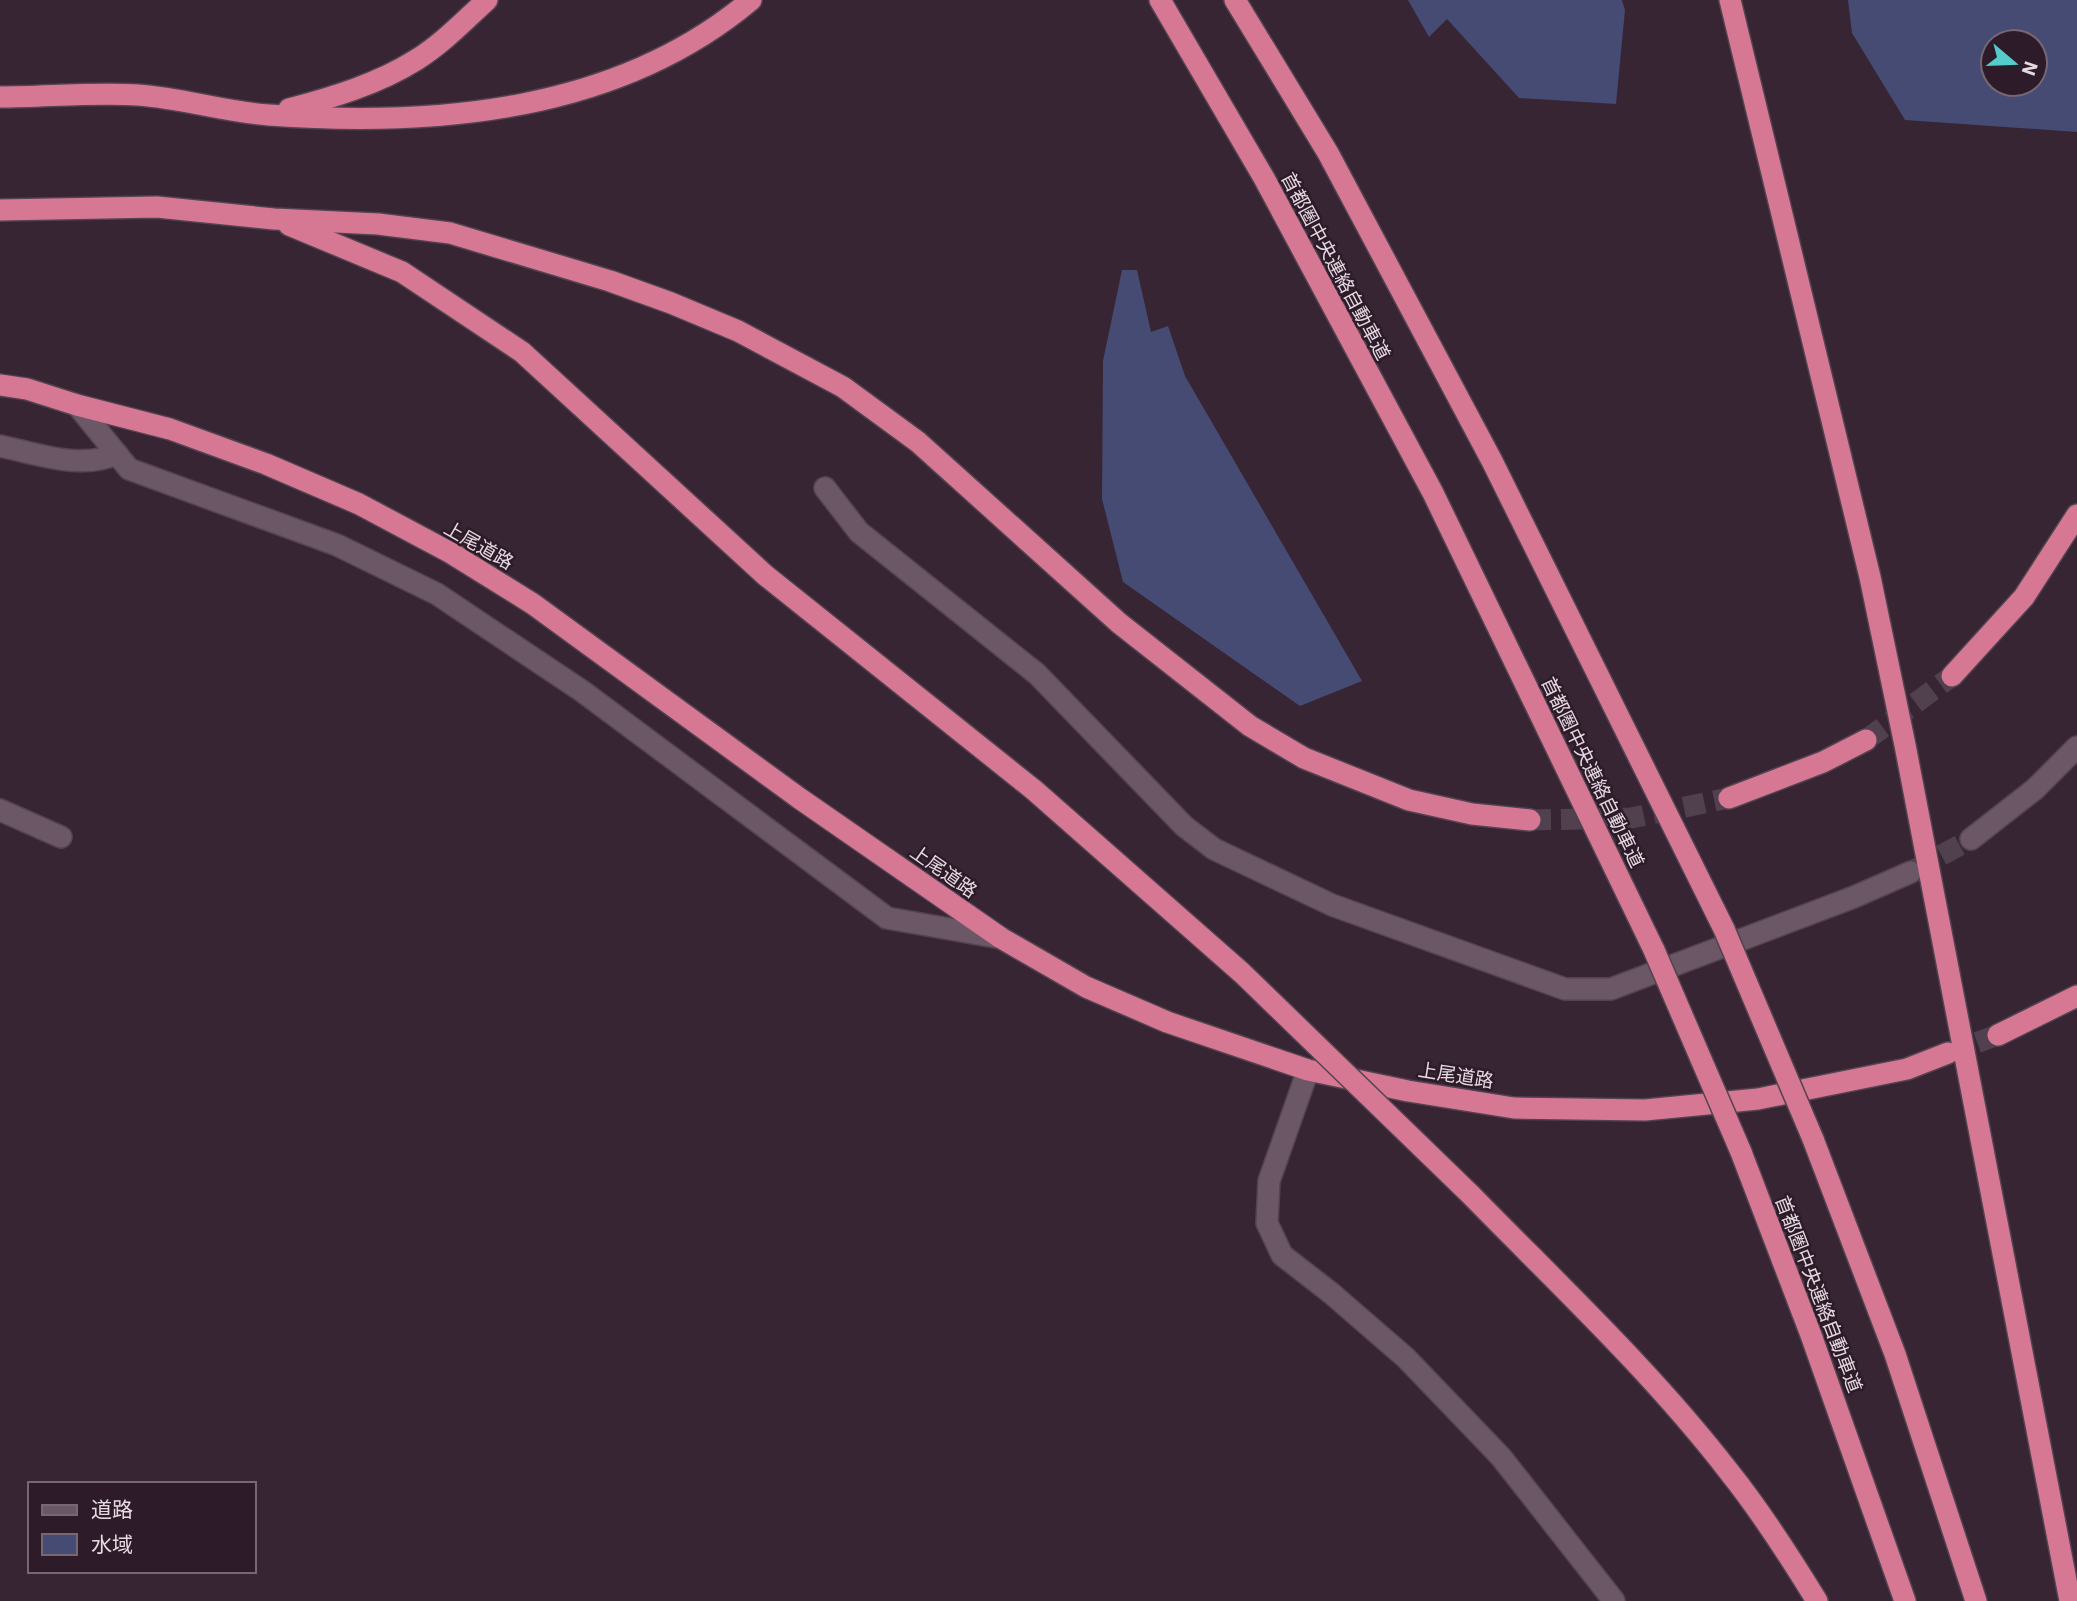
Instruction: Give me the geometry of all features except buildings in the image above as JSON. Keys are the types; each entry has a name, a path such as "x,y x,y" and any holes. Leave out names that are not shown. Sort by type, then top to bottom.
{"highway":[{"path":"266,115 319,101 387,75 441,42 486,0"},
{"path":"0,97 138,95 266,115 353,119 430,118 541,100 590,88 674,54 751,0"},
{"name":"首都圏中央連絡自動車道","path":"1160,0 1264,178 1433,493 1654,950 1741,1152 1811,1335 1905,1601"},
{"path":"1235,0 1328,153 1479,436 1724,929 1813,1139 1895,1354 1976,1601"},
{"path":"1730,0 1870,577 1905,745 2070,1601"},
{"path":"0,210 157,207 274,219 378,223 450,233 610,281 738,331 843,387 918,442 1119,623 1250,726 1304,758 1409,800 1472,814 1531,820"},
{"path":"274,219 402,272 522,352 765,575 1034,790 1242,973 1471,1195 1669,1401 1730,1473 1793,1561 1817,1601"},
{"name":"上尾道路","path":"0,385 27,389 170,429 266,464 359,505 451,553 533,604 799,798 1001,939 1087,986 1167,1022 1308,1070 1408,1091 1514,1108 1645,1110 1758,1099 1907,1069 1948,1053"},
{"path":"1952,676 2024,597 2077,515"},
{"path":"1729,798 1823,762 1866,740"},
{"path":"1997,1035 2077,996"}],"street":[{"path":"77,405 129,469 337,545 437,594 582,691 887,918 1001,939"},
{"path":"0,446 77,462 100,461 117,454"},
{"path":"825,488 859,532 1037,674 1184,825 1214,849 1332,905 1565,989 1611,989 1854,897 1911,872"},
{"path":"1971,839 2035,789 2077,747"},
{"path":"0,810 61,837"},
{"path":"1308,1070 1269,1181 1266,1202 1267,1223 1282,1255 1406,1358 1501,1457 1614,1601"}],"water":[{"path":"1408,0 1622,0 1625,10 1616,104 1519,98 1447,19 1429,37"},
{"path":"1848,0 2077,0 2077,132 1905,120 1852,33"},
{"path":"1122,270 1137,270 1151,332 1168,326 1185,376 1362,681 1300,706 1123,582 1102,499 1103,361"}],"tunnel":[{"path":"1866,740 1952,676"},
{"path":"1530,820 1631,818 1729,798"},
{"path":"1914,870 1971,839"},
{"path":"1948,1053 1998,1035"}]}
